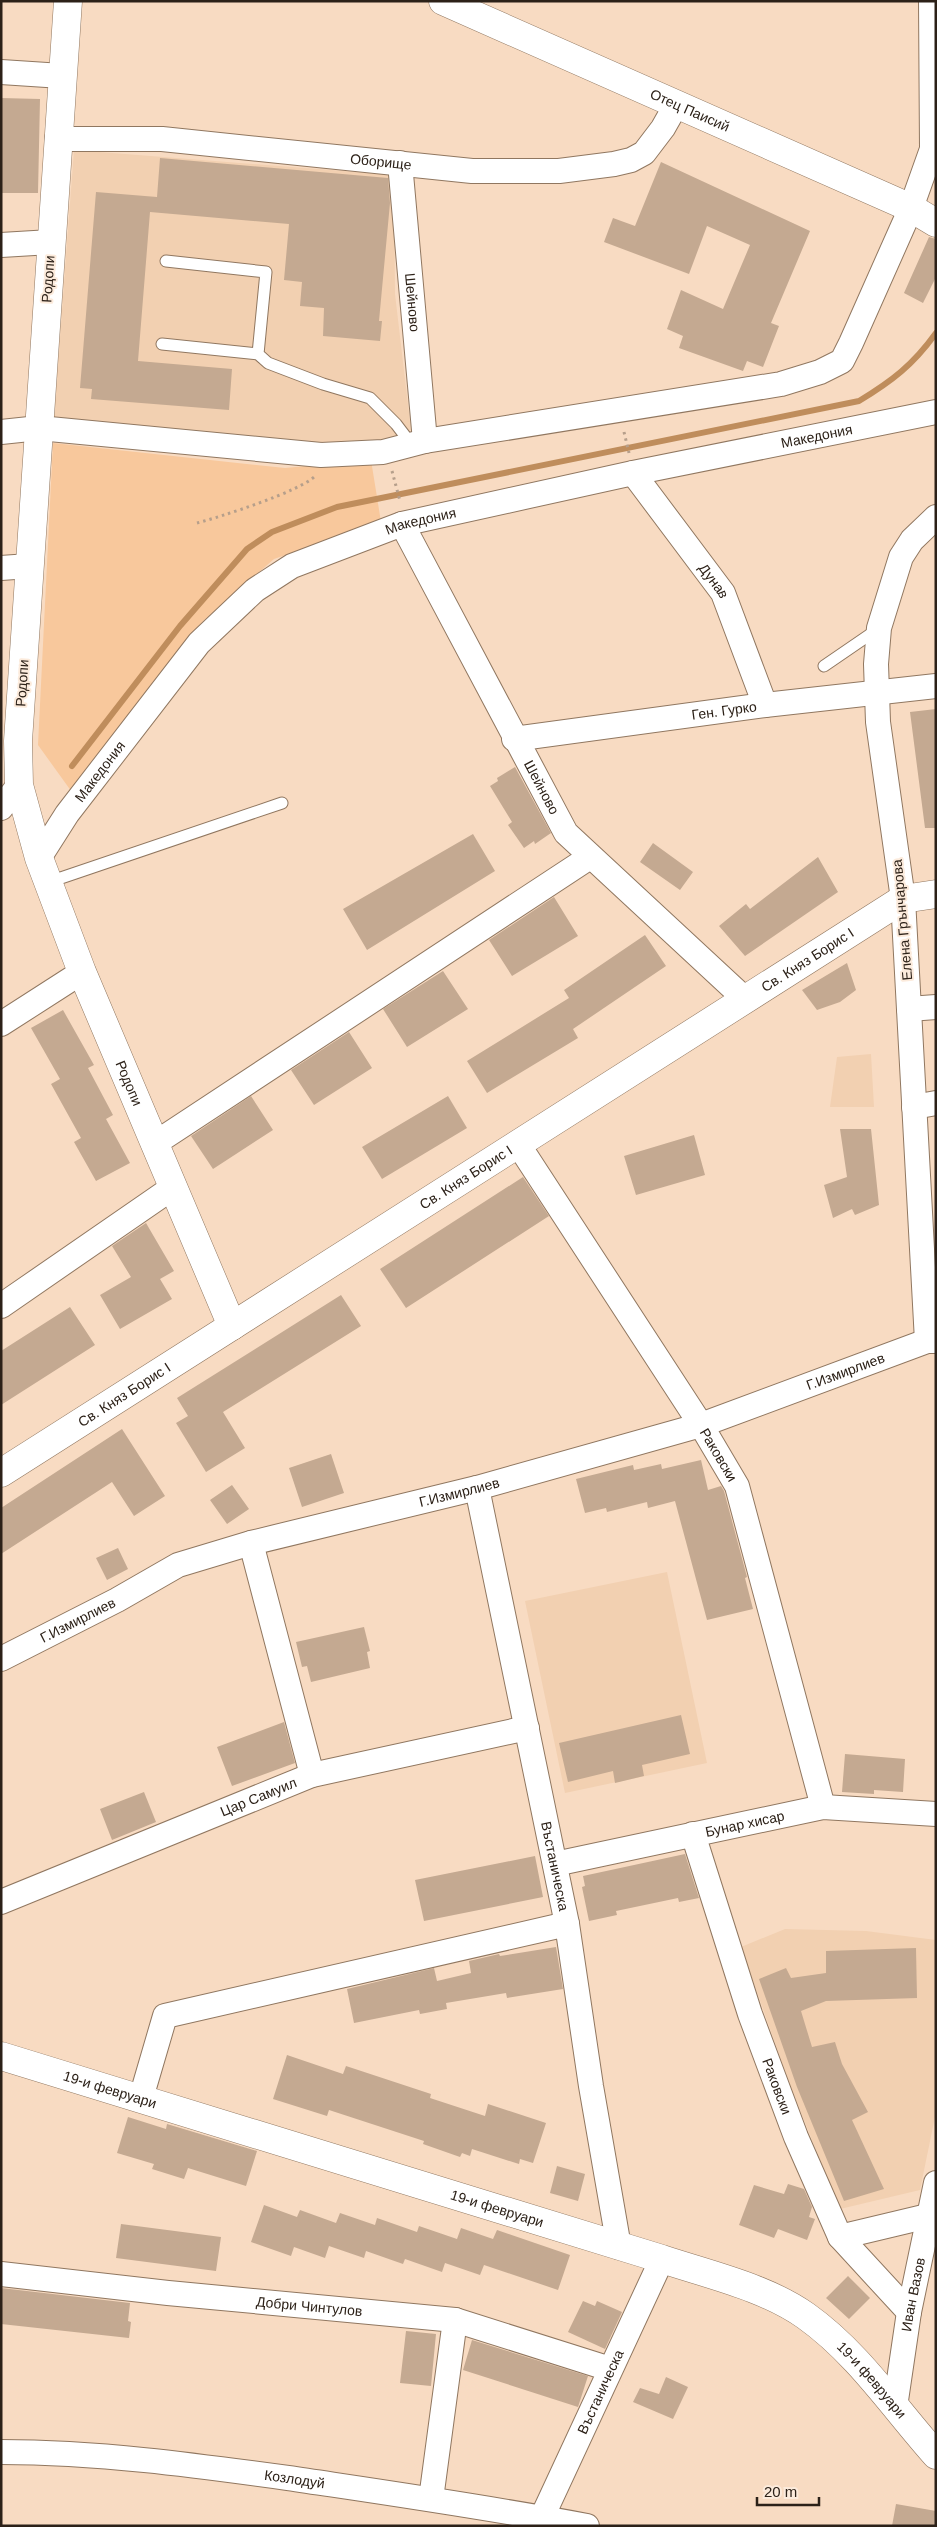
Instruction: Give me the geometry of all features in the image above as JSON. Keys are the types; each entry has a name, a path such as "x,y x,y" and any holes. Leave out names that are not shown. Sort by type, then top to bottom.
{"street":[{"name":"Родопи","path":"68,1 29,566 10,744 39,858 82,972 232,1326"},
{"name":"Отец Паисий","path":"443,1 911,208 936,223"},
{"path":"1,432 38,428 321,455 384,452 418,443 781,384 820,372 842,361 911,208 932,149 931,1"},
{"path":"1,72 62,76"},
{"name":"Оборище","path":"57,139 162,139 472,171 559,171 614,164 631,160 644,153 664,128 676,105"},
{"name":"Шейново","path":"400,163 418,443"},
{"path":"1,245 51,242"},
{"name":"Македония","path":"39,858 68,814 151,703 199,643 255,590 292,566 402,516 633,473 936,412"},
{"name":"Дунав","path":"633,473 723,593 765,705"},
{"name":"Шейново","path":"402,516 514,739 566,833 746,1000"},
{"name":"Елена Грънчарова","path":"931,1341 925,1105 909,1009 903,899 876,693 879,628 892,582 901,557 912,540 936,516"},
{"path":"1,568 29,566"},
{"name":"Ген. Гурко","path":"514,739 765,705 936,686"},
{"path":"1,808 19,785"},
{"path":"154,1144 590,857"},
{"name":"Св. Княз Борис I","path":"1,1473 903,899 936,894"},
{"path":"1,1024 82,972"},
{"path":"909,1009 936,1007"},
{"name":"Раковски","path":"518,1144 701,1425 737,1486 823,1807"},
{"path":"1,1306 172,1188"},
{"name":"Г.Измирлиев","path":"1,1659 117,1600 178,1565 251,1544 477,1488 701,1425 931,1341"},
{"name":"Въстаническа","path":"477,1488 567,1924 591,2086 619,2247"},
{"path":"251,1544 312,1776"},
{"name":"Цар Самуил","path":"1,1902 312,1776 527,1728"},
{"name":"Бунар хисар","path":"555,1864 823,1807 936,1814"},
{"name":"Раковски","path":"693,1834 750,2014 796,2137 840,2237 909,2312"},
{"path":"141,2098 165,2016 567,1924"},
{"name":"19-и февруари","path":"1,2056 662,2259 760,2292 805,2315 841,2344 936,2455"},
{"name":"Иван Вазов","path":"895,2407 909,2312 936,2183"},
{"path":"840,2237 928,2216"},
{"name":"Въстаническа","path":"540,2522 662,2259"},
{"name":"Добри Чинтулов","path":"1,2274 455,2320 610,2369"},
{"path":"431,2499 455,2320"},
{"name":"Козлодуй","path":"1,2452 44,2452 205,2467 431,2499 540,2522 587,2526"}],"lane":[{"path":"166,262 266,272 258,354"},
{"path":"162,344 258,354 268,363 323,384 370,398 418,443"},
{"path":"824,666 879,628"},
{"path":"49,882 282,803"}],"path":[{"path":"197,523 220,517 312,480 336,454"},
{"path":"395,478 402,516"}],"shaded area":[{"path":"74,150 394,175 395,294 411,430 397,441 377,447 53,430"},
{"path":"53,443 285,468 371,460 381,522 274,559 203,621 149,688 74,795 38,745"},
{"path":"871,1054 874,1107 830,1107 837,1057"},
{"path":"667,1572 707,1763 565,1793 525,1601"},
{"path":"785,1929 866,1931 936,1940 936,2112 920,2190 840,2209 791,2088 741,1947"}],"building":[{"path":"1,98 40,99 38,193 1,193"},
{"path":"160,158 388,178 390,203 379,321 382,321 380,341 323,336 324,308 300,306 302,282 284,280 289,224 150,212 138,361 232,369 229,410 91,399 92,389 80,388 96,192 157,197"},
{"path":"661,162 810,231 771,323 779,326 763,367 747,361 743,371 679,348 683,336 667,329 681,290 723,309 750,245 707,226 689,274 604,242 613,218 635,226"},
{"path":"929,237 936,239 936,277 923,303 904,293"},
{"path":"936,709 936,828 925,828 910,712"},
{"path":"515,767 551,833 535,844 534,841 524,848 508,825 512,822 490,786 498,781 497,778"},
{"path":"473,834 495,871 367,950 343,909"},
{"path":"653,843 693,872 680,890 640,862"},
{"path":"818,857 838,892 745,956 719,926 746,904 750,909"},
{"path":"554,897 578,936 512,976 489,940"},
{"path":"645,935 666,966 573,1029 578,1038 487,1093 467,1061 569,998 564,990"},
{"path":"847,963 856,990 840,1002 817,1010 802,990"},
{"path":"443,971 468,1009 407,1047 383,1009"},
{"path":"63,1010 94,1065 88,1068 113,1115 106,1119 130,1163 96,1181 74,1142 81,1138 51,1084 60,1079 31,1028"},
{"path":"349,1032 372,1068 314,1105 291,1070"},
{"path":"251,1096 273,1130 213,1169 191,1136"},
{"path":"448,1096 467,1128 382,1179 362,1147"},
{"path":"840,1129 871,1129 879,1205 855,1215 852,1209 833,1218 824,1185 847,1177"},
{"path":"694,1135 705,1175 636,1195 624,1156"},
{"path":"523,1177 549,1216 406,1308 380,1269"},
{"path":"146,1223 174,1271 160,1279 172,1299 120,1329 100,1295 131,1277 112,1246"},
{"path":"341,1295 361,1326 223,1412 245,1448 206,1472 176,1423 188,1416 177,1398"},
{"path":"70,1307 95,1345 1,1405 1,1351"},
{"path":"122,1429 165,1496 134,1516 112,1482 1,1554 1,1508"},
{"path":"331,1454 344,1493 302,1507 289,1468"},
{"path":"701,1460 708,1490 721,1486 724,1491 747,1577 745,1578 753,1609 707,1620 675,1501 648,1508 647,1502 607,1512 606,1508 585,1513 576,1479 633,1465 634,1470 661,1464 662,1469"},
{"path":"232,1485 249,1509 227,1524 210,1500"},
{"path":"118,1548 128,1569 107,1580 96,1558"},
{"path":"364,1627 370,1651 367,1652 370,1668 311,1682 307,1666 302,1667 296,1642"},
{"path":"681,1715 690,1754 642,1765 644,1776 615,1783 613,1771 568,1782 559,1743"},
{"path":"284,1722 295,1763 232,1786 217,1747"},
{"path":"845,1754 905,1759 903,1792 874,1790 874,1794 842,1792"},
{"path":"144,1792 156,1822 112,1840 100,1809"},
{"path":"685,1854 699,1898 679,1902 678,1898 616,1911 617,1915 589,1921 582,1887 585,1886 583,1876"},
{"path":"535,1856 543,1897 424,1921 415,1880"},
{"path":"556,1947 563,1989 507,1998 506,1993 446,2003 447,2009 420,2014 419,2010 354,2023 347,1989 434,1968 437,1981 471,1973 469,1961 499,1954 500,1956"},
{"path":"916,1948 917,1998 826,2001 801,2011 812,2047 835,2042 842,2064 868,2112 852,2120 884,2189 844,2201 797,2087 759,1979 786,1968 791,1978 826,1973 826,1951"},
{"path":"287,2055 343,2074 346,2066 431,2094 430,2098 485,2116 488,2104 546,2123 533,2163 520,2159 519,2164 472,2149 470,2156 462,2153 460,2157 423,2144 424,2141 329,2110 327,2116 273,2099"},
{"path":"128,2117 166,2129 167,2124 257,2151 246,2186 188,2168 184,2179 152,2169 154,2164 117,2153"},
{"path":"557,2166 585,2174 578,2201 550,2193"},
{"path":"788,2184 804,2189 812,2207 809,2217 815,2219 807,2240 778,2229 774,2238 739,2225 754,2185 784,2194"},
{"path":"264,2205 297,2217 300,2210 336,2223 340,2213 375,2225 377,2218 417,2232 419,2226 457,2239 461,2228 493,2239 497,2230 570,2255 558,2290 484,2265 480,2275 445,2263 442,2272 405,2259 403,2264 366,2251 364,2258 329,2246 325,2258 294,2247 291,2256 251,2242"},
{"path":"121,2224 221,2237 216,2271 116,2258"},
{"path":"848,2276 870,2298 849,2319 826,2298"},
{"path":"1,2288 130,2303 128,2321 131,2322 129,2338 1,2324"},
{"path":"583,2301 595,2306 597,2301 622,2312 605,2349 568,2332"},
{"path":"406,2331 436,2334 431,2386 400,2383"},
{"path":"472,2340 588,2376 578,2407 463,2370"},
{"path":"666,2377 688,2387 673,2419 633,2402 640,2388 659,2394"},
{"path":"896,2504 936,2511 936,2526 892,2526"}],"waterway":[{"path":"72,766 180,626 247,549 272,532 337,507 859,401 901,372 936,333"}]}
